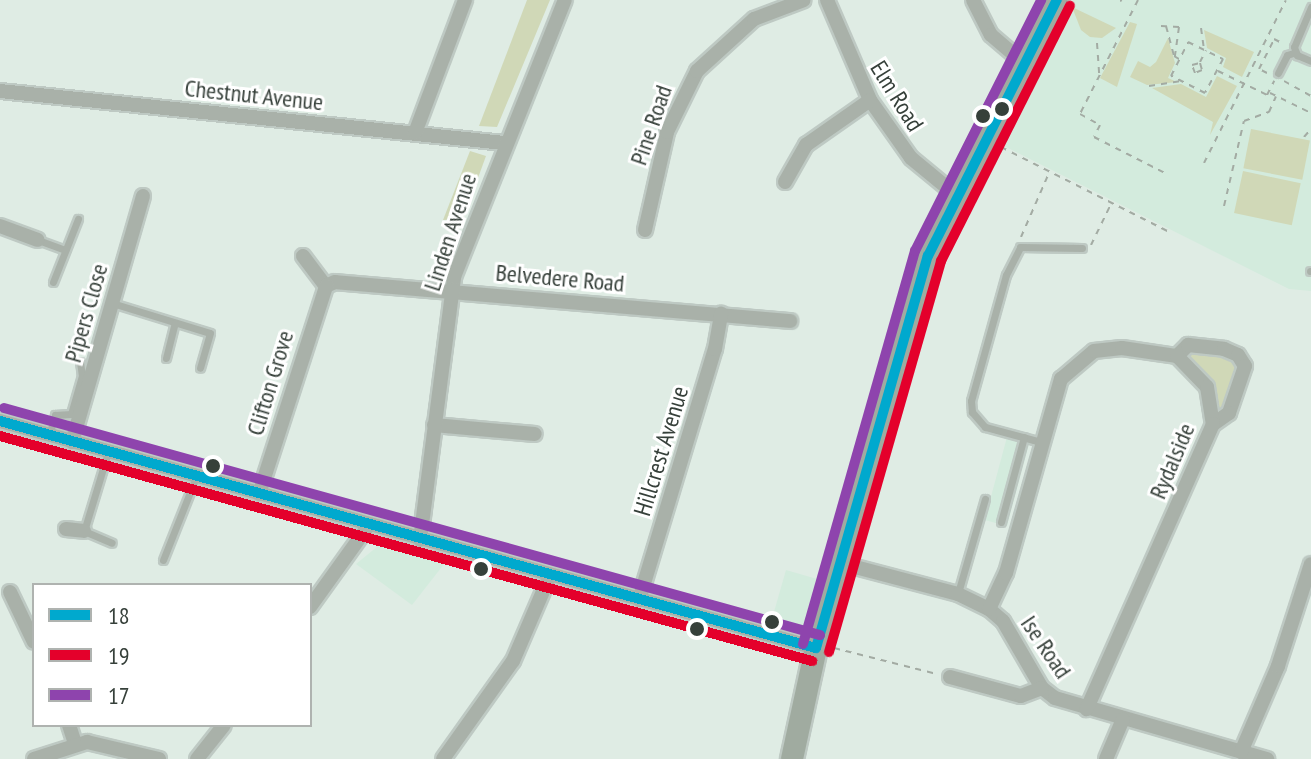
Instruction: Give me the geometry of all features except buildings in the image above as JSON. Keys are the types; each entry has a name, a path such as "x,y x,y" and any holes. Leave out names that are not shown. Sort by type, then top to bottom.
{"main road":[{"path":"792,759 823,647 840,563 918,286 956,195 1057,0"}],"street":[{"path":"415,133 465,0"},
{"name":"Linden Avenue","path":"420,540 451,291 504,143 565,0"},
{"name":"Pine Road","path":"645,230 667,132 697,71 754,19 804,0"},
{"name":"Elm Road","path":"827,0 870,100 911,158 956,195"},
{"path":"973,0 991,35 1025,64"},
{"name":"Chestnut Avenue","path":"0,91 504,143"},
{"path":"785,182 806,145 870,100"},
{"name":"Pipers Close","path":"72,442 143,196"},
{"path":"1,219 38,240"},
{"path":"303,256 326,286"},
{"name":"Belvedere Road","path":"326,286 335,282 790,321"},
{"name":"Clifton Grove","path":"259,494 326,286"},
{"name":"Hillcrest Avenue","path":"639,600 715,349 721,314"},
{"path":"989,609 1006,573 1061,379 1081,357 1122,348 1177,356 1188,345 1224,349 1238,355 1245,366 1229,413 1213,424"},
{"name":"Rydalside","path":"1087,709 1213,424 1207,387 1177,356"},
{"path":"0,421 420,540 823,647"},
{"path":"434,425 535,434"},
{"path":"312,604 369,525"},
{"path":"66,529 84,531"},
{"name":"Ise Road","path":"840,563 958,594 989,609 1003,621 1042,688 1087,709 1267,759"},
{"path":"1241,752 1278,666 1311,564"},
{"path":"443,759 513,661 550,575"},
{"path":"10,592 32,638"},
{"path":"950,677 1021,696 1042,688"},
{"path":"1106,759 1123,719"},
{"path":"70,727 75,744"},
{"path":"197,759 222,727"},
{"path":"34,759 75,744 102,743 159,759"}],"lane":[{"path":"1296,52 1311,7"},
{"path":"1278,73 1287,55 1296,52 1311,61"},
{"path":"53,282 78,219"},
{"path":"38,240 65,250"},
{"path":"1041,442 979,423 971,401 1006,275 1020,247 1082,248"},
{"path":"112,303 210,333 200,368"},
{"path":"166,358 175,323"},
{"path":"49,435 55,415 71,414 82,376 80,362"},
{"path":"1001,522 1024,437"},
{"path":"108,452 84,531 112,543"},
{"path":"163,560 196,477"},
{"path":"958,594 985,499"}],"path":[{"path":"1138,0 1080,114 1100,125 1094,137 1167,174"},
{"path":"1204,163 1286,0"},
{"path":"1165,25 1175,57"},
{"path":"1161,26 1179,27 1175,57"},
{"path":"1189,85 1195,73 1202,70 1200,63 1205,50 1201,28"},
{"path":"1188,42 1223,59 1205,93 1171,76 1180,59 1188,42"},
{"path":"1097,43 1099,76"},
{"path":"1175,57 1180,59"},
{"path":"1195,73 1192,65 1200,63"},
{"path":"1217,70 1311,113"},
{"path":"1268,92 1278,73"},
{"path":"1149,86 1180,81"},
{"path":"1224,206 1244,121 1269,112 1276,96"},
{"path":"1304,137 1311,129"},
{"path":"996,145 1169,232"},
{"path":"1020,247 1049,172"},
{"path":"1082,248 1090,249 1112,203"},
{"path":"823,647 950,677"}],"shaded area":[{"path":"527,0 550,0 497,127 479,126"},
{"path":"1073,0 1311,0 1311,291 1289,289 1000,144"},
{"path":"1072,7 1116,28 1102,38 1090,37 1081,30"},
{"path":"1130,22 1137,24 1117,87 1100,78"},
{"path":"1204,30 1254,52 1242,77 1223,67 1226,58 1207,48"},
{"path":"1168,38 1175,63 1168,78 1177,82 1147,85 1130,77 1138,61 1150,67 1156,62"},
{"path":"1217,76 1237,86 1210,135 1213,122 1152,88 1181,84 1206,97"},
{"path":"1251,129 1310,140 1302,180 1243,168"},
{"path":"470,151 486,156 463,219 443,220"},
{"path":"1243,171 1301,183 1292,225 1234,213"},
{"path":"1189,351 1221,353 1238,364 1224,410 1219,410 1206,375 1187,356"},
{"path":"1007,437 1029,443 1007,526 985,520"},
{"path":"383,542 448,559 412,605 356,564"},
{"path":"786,570 820,580 805,632 771,622"}],"transit line":[{"name":"17","path":"803,644 915,251 1041,0"},
{"name":"18","path":"816,648 928,256 1057,0"},
{"name":"19","path":"829,652 941,261 1070,6"},
{"name":"17","path":"4,408 820,635"},
{"name":"18","path":"0,421 816,648"},
{"name":"19","path":"0,436 812,661"}]}
